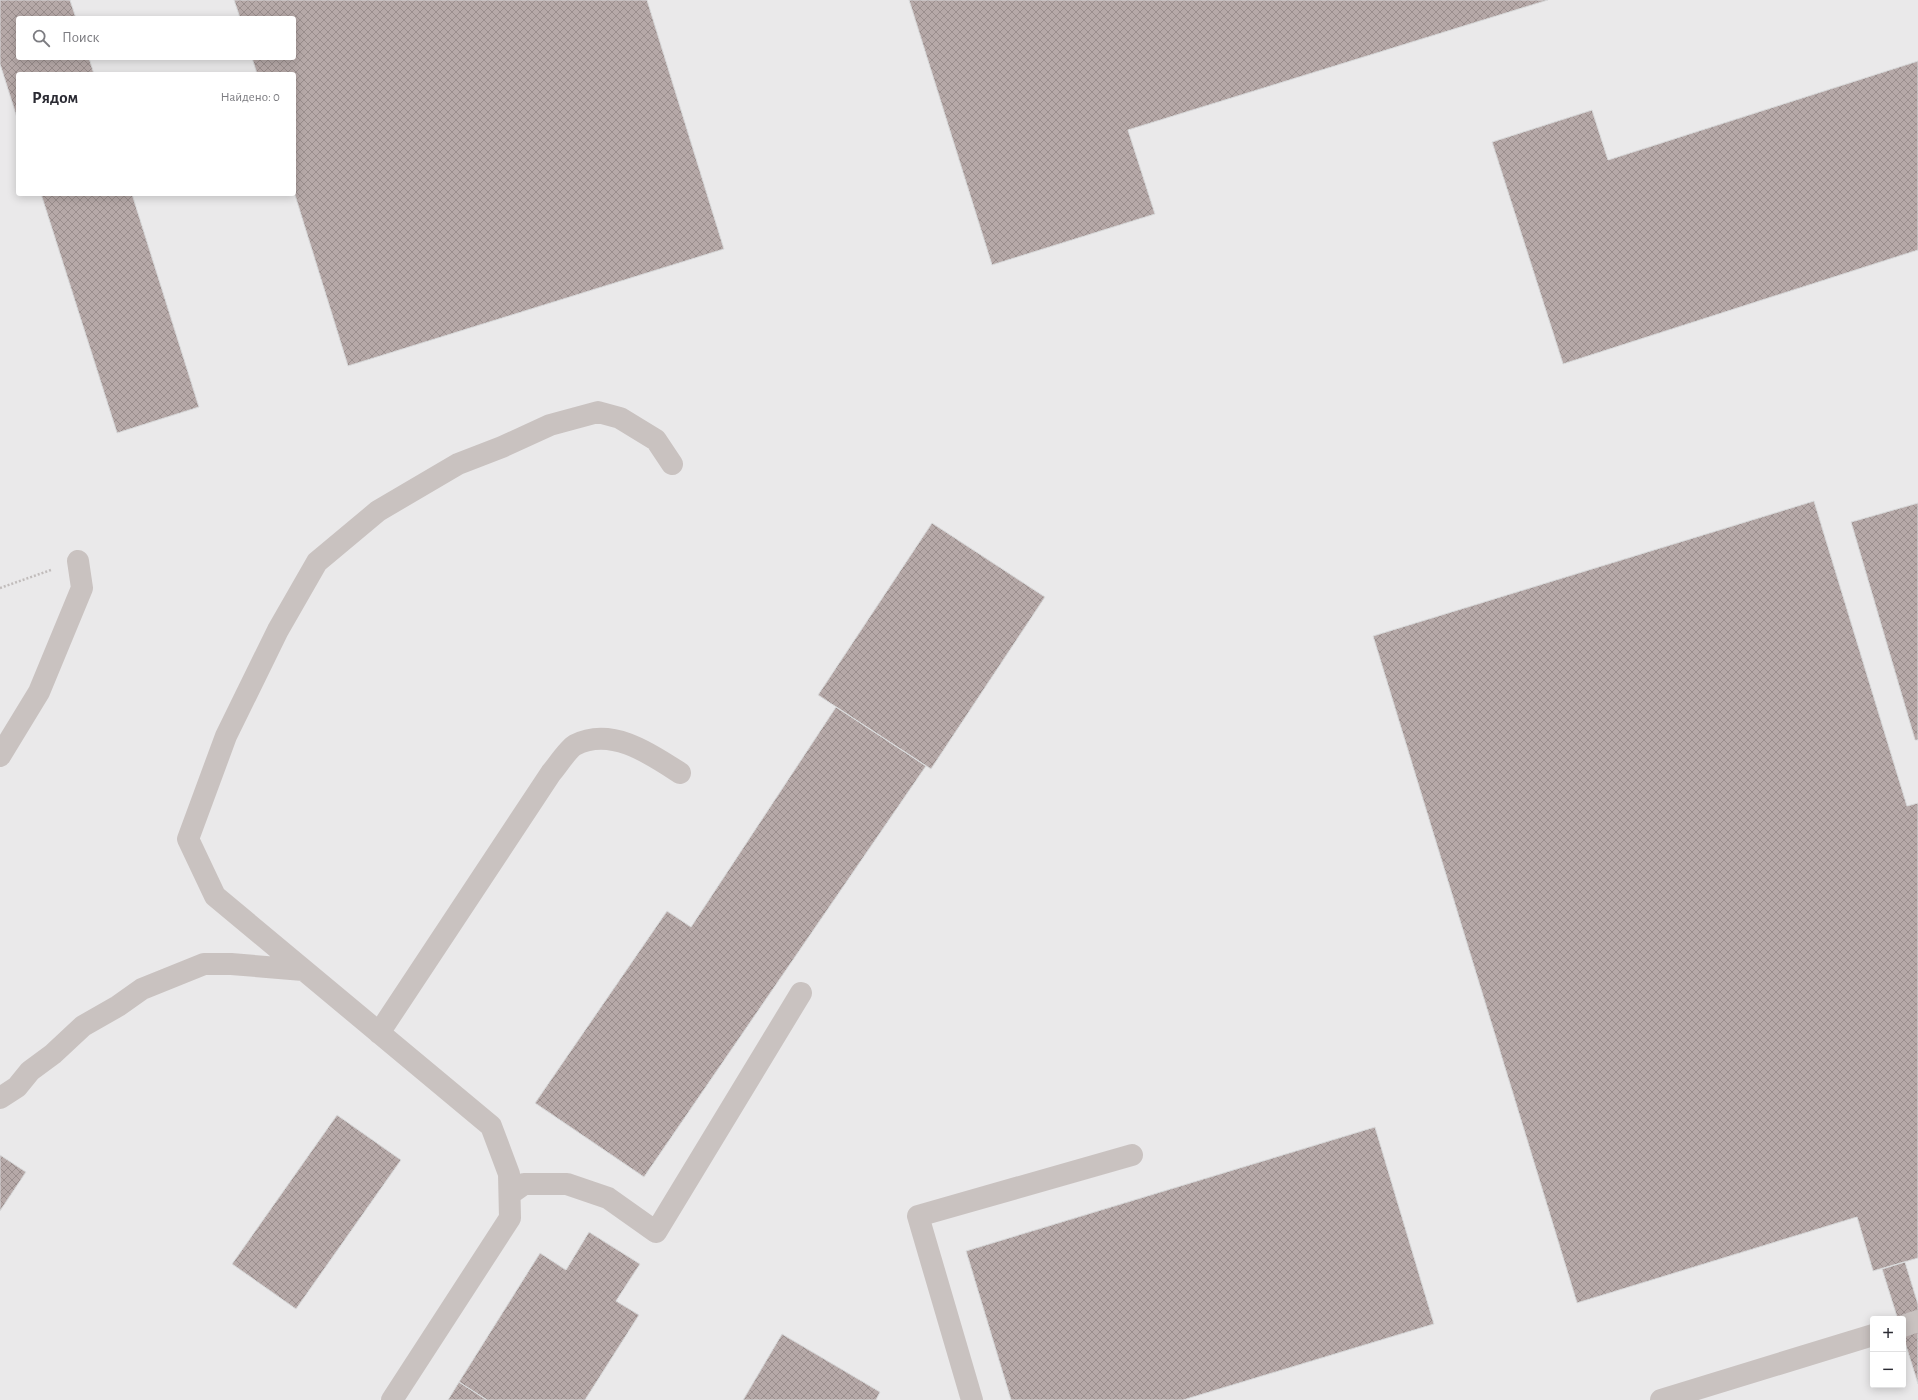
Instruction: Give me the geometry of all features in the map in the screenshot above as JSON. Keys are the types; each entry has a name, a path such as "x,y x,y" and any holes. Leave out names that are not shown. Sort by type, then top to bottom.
{"street":[{"path":"392,1400 510,1218 509,1174 491,1126 215,896 188,838 226,736 278,630 317,562 378,510 458,464 502,447 550,425 598,412 620,418 656,440 672,464"},
{"path":"0,756 39,692 82,588 78,561"},
{"path":"379,1033 551,773 574,745 594,738 609,739 644,750 680,773"},
{"path":"0,1098 17,1087 30,1071 53,1054 83,1026 118,1006 142,988 204,964 231,964 303,970"},
{"path":"510,1194 524,1184 567,1184 608,1198 656,1232 801,993"},
{"path":"972,1400 918,1216 1132,1155"},
{"path":"1906,1325 1918,1322"},
{"path":"1661,1400 1870,1336"}],"path":[{"path":"0,588 78,561"}],"shaded area":[{"path":"0,0 1918,0 1918,1400 0,1400"}],"building":[{"path":"0,0 70,0 75,16 16,16 16,60 90,60 93,72 16,72 16,115 0,64"},
{"path":"234,0 647,0 724,249 348,366 295,196 296,72 256,72 253,60 296,60 296,16 239,16"},
{"path":"909,0 1548,0 1128,130 1155,214 992,265"},
{"path":"1918,61 1918,250 1563,364 1492,142 1592,110 1608,160"},
{"path":"42,196 133,196 199,407 117,433"},
{"path":"1814,501 1907,806 1918,803 1918,1258 1873,1271 1857,1217 1577,1303 1373,636"},
{"path":"1918,503 1918,740 1915,740 1851,522"},
{"path":"932,523 1045,597 931,769 818,695"},
{"path":"836,707 926,766 644,1177 535,1103 667,911 691,927"},
{"path":"337,1115 401,1160 296,1309 232,1264"},
{"path":"1375,1127 1434,1324 1183,1400 1011,1400 966,1251"},
{"path":"0,1155 26,1172 0,1211"},
{"path":"589,1232 640,1264 616,1301 639,1315 585,1400 487,1400 459,1382 540,1253 566,1270"},
{"path":"1905,1262 1918,1304 1918,1384 1906,1346 1906,1316 1897,1316 1882,1269"},
{"path":"782,1334 880,1392 876,1400 743,1400"},
{"path":"459,1382 487,1400 448,1400"}]}
